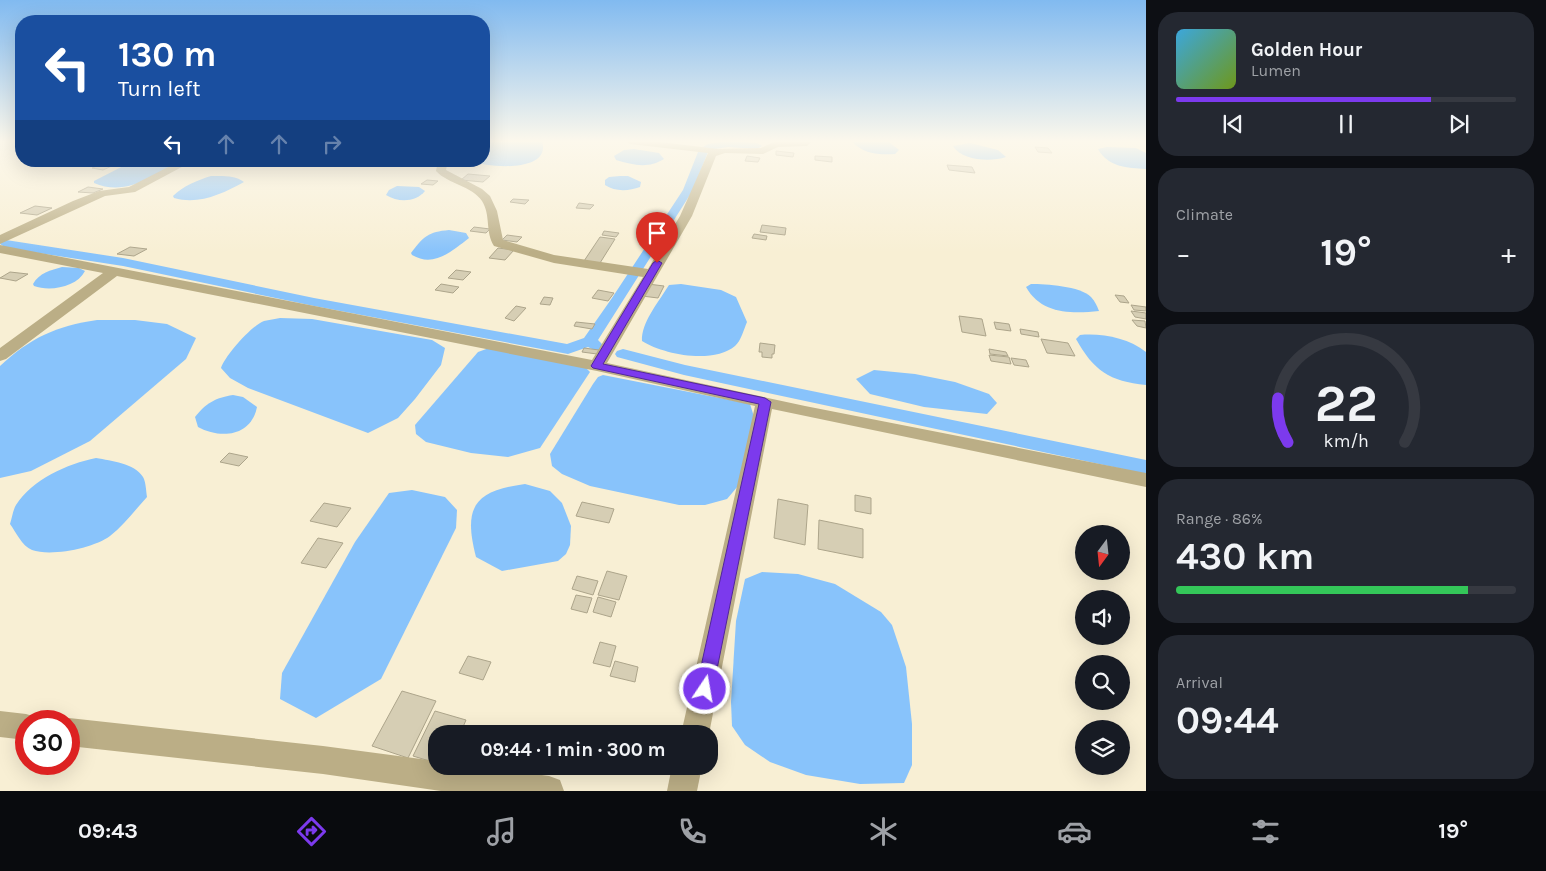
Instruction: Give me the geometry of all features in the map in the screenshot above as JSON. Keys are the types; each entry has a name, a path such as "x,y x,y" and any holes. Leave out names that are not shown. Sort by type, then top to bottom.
{"street":[{"path":"0,240 77,203 103,193 131,190 155,178"},
{"path":"452,178 482,192 492,212 496,226 494,235 498,243 530,253 651,274"},
{"path":"597,366 686,216 701,178"},
{"path":"0,249 597,366 1146,480"},
{"path":"0,356 115,271"},
{"path":"697,725 765,402"},
{"path":"0,724 15,726"},
{"path":"80,733 323,760 548,791"},
{"path":"682,791 686,775"}],"water":[{"path":"100,178 151,178 129,186 117,187 106,187 94,183 94,181"},
{"path":"205,178 235,178 244,182 210,197 192,200 174,198 173,196 177,192"},
{"path":"608,178 632,178 641,182 640,187 622,190 613,189 605,185 605,180"},
{"path":"397,186 419,187 425,191 417,197 407,200 391,198 386,195 389,190"},
{"path":"449,230 466,233 469,238 449,253 435,259 420,259 412,255 411,253 427,236"},
{"path":"62,267 79,268 85,271 76,281 62,287 40,288 34,286 33,284 42,275"},
{"path":"681,284 721,290 736,297 747,322 741,338 735,346 726,352 715,355 689,356 663,350 642,341 642,334 647,320 669,285"},
{"path":"1031,284 1054,285 1079,290 1091,297 1099,311 1068,312 1048,307 1032,296 1026,287"},
{"path":"280,318 312,319 432,340 445,348 441,365 398,418 368,433 248,388 230,378 221,368 233,349 252,329 264,321"},
{"path":"97,320 135,320 167,324 196,338 186,359 90,441 31,471 0,478 0,366 22,348 44,335 69,326"},
{"path":"1080,335 1114,337 1131,343 1146,352 1146,385 1122,381 1096,367 1076,339"},
{"path":"489,348 584,366 590,372 540,448 508,457 471,453 426,442 416,434 415,425 478,352"},
{"path":"874,370 915,374 955,382 989,394 997,403 987,414 924,407 870,394 856,379"},
{"path":"603,375 750,404 756,423 738,486 727,499 705,505 679,505 590,486 562,474 552,466 550,454 593,384 598,377"},
{"path":"233,395 243,397 257,407 254,417 248,424 241,430 225,434 207,431 198,427 195,417 203,408 211,402"},
{"path":"96,458 122,463 139,472 145,481 147,497 110,536 94,544 61,552 40,552 28,548 10,524 16,505 41,480 74,464"},
{"path":"525,484 550,491 562,503 571,526 570,545 566,554 558,561 502,571 476,557 472,540 472,514 476,504 494,491"},
{"path":"412,490 445,497 457,510 456,528 381,679 316,718 280,699 282,673 355,542 389,493"},
{"path":"762,572 798,574 835,584 881,612 892,625 906,667 912,724 912,765 904,783 860,784 806,775 770,762 745,745 732,726 731,702 736,621 745,579"}],"building":[{"path":"463,178 488,178 483,182 461,180"},
{"path":"427,180 438,181 433,185 421,184"},
{"path":"88,187 103,189 93,193 78,192"},
{"path":"513,199 529,200 525,204 510,202"},
{"path":"579,203 594,205 590,209 576,208"},
{"path":"35,206 52,208 37,215 20,213"},
{"path":"762,225 786,228 785,235 760,232"},
{"path":"474,227 490,229 486,233 470,231"},
{"path":"604,231 619,233 616,237 602,235"},
{"path":"754,234 767,236 766,240 752,238"},
{"path":"507,235 522,237 517,242 502,240"},
{"path":"600,237 615,239 600,263 584,261"},
{"path":"130,247 147,249 134,256 117,254"},
{"path":"498,248 514,250 505,260 489,258"},
{"path":"456,270 471,272 463,280 448,278"},
{"path":"10,272 28,274 16,281 0,278"},
{"path":"441,284 459,287 453,293 435,290"},
{"path":"648,284 664,286 658,298 642,296"},
{"path":"598,290 614,293 608,301 592,298"},
{"path":"1115,295 1124,296 1129,303 1120,302"},
{"path":"544,297 553,298 550,305 540,304"},
{"path":"1131,305 1146,307 1146,311 1134,310"},
{"path":"516,306 526,308 514,321 505,318"},
{"path":"1131,311 1146,313 1146,319 1135,317"},
{"path":"959,316 982,319 986,336 962,332"},
{"path":"1132,320 1145,321 1146,328 1137,326"},
{"path":"576,322 595,324 592,329 574,326"},
{"path":"994,322 1009,324 1011,331 996,329"},
{"path":"1020,329 1038,332 1039,337 1021,334"},
{"path":"1041,339 1068,343 1075,356 1047,353"},
{"path":"760,343 775,345 772,358 762,357 762,352 759,352"},
{"path":"584,348 599,350 597,354 582,352"},
{"path":"989,349 1006,352 1008,356 990,354"},
{"path":"989,355 1009,357 1011,364 991,361"},
{"path":"1011,358 1026,360 1029,367 1014,365"},
{"path":"229,453 248,457 239,466 220,462"},
{"path":"855,495 871,498 871,514 855,511"},
{"path":"778,499 808,505 805,545 774,538"},
{"path":"582,502 614,509 609,523 576,516"},
{"path":"324,503 351,508 337,527 310,521"},
{"path":"819,520 863,529 863,558 818,549"},
{"path":"318,538 343,543 326,568 301,563"},
{"path":"607,571 627,576 619,600 598,595"},
{"path":"577,576 598,581 593,595 572,589"},
{"path":"576,595 592,598 587,613 571,609"},
{"path":"598,597 616,602 611,617 593,612"},
{"path":"600,642 616,646 610,667 593,663"},
{"path":"468,656 491,662 483,680 459,673"},
{"path":"615,661 638,667 635,682 610,676"},
{"path":"402,691 436,701 408,758 372,746"},
{"path":"435,711 466,720 464,725 428,725"},
{"path":"428,725 428,761 413,756"}],"waterway":[{"path":"590,341 688,190 693,178"},
{"path":"6,244 123,262 314,302 568,349 590,341"},
{"path":"590,341 596,346"},
{"path":"623,354 684,370 1146,467"}],"route":[{"path":"657,263 597,366 765,402 705,689"}]}
